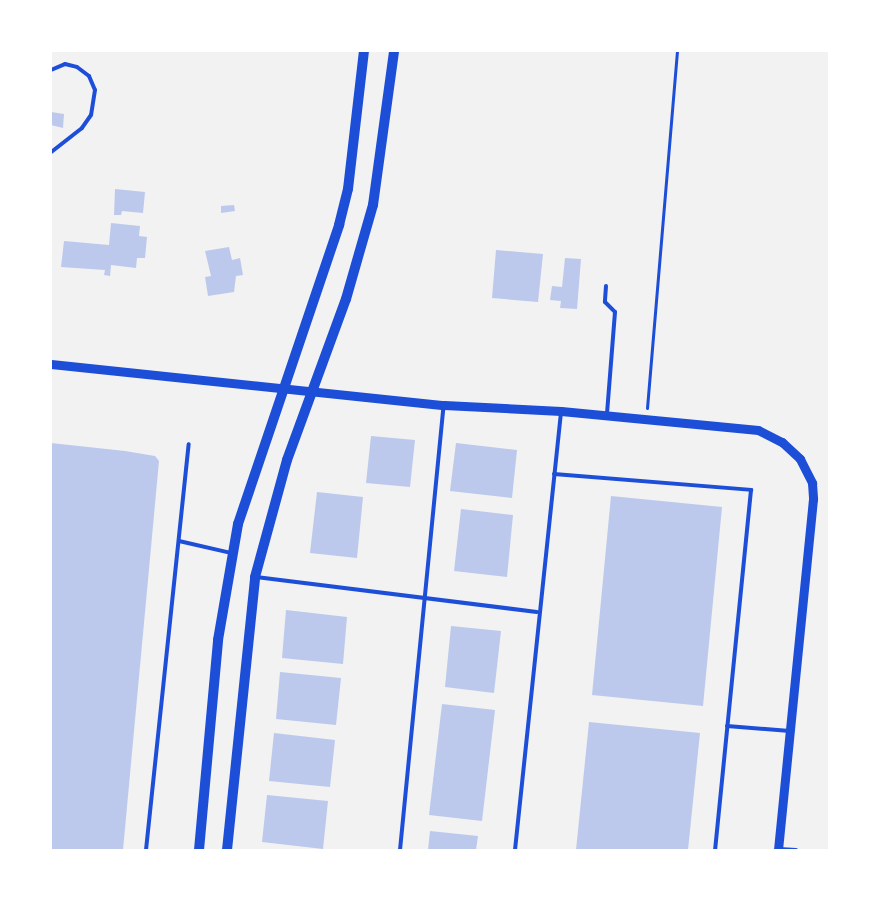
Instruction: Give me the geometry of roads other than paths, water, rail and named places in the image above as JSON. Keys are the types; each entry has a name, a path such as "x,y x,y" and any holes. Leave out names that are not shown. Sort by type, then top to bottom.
{"main road":[{"path":"199,850 218,640 233,553 245,500 282,388 319,294 342,216 359,111 364,51"},
{"path":"227,850 245,648 255,577 286,460 346,299 373,206 394,51"}],"street":[{"path":"51,364 444,405 561,411 758,430 782,442 800,459 812,483 778,849"}],"lane":[{"path":"51,70 65,64 77,67 89,76 95,90 91,115 82,128 51,152"},
{"path":"606,286 605,302 615,312 607,415"},
{"path":"400,850 427,598 444,405"},
{"path":"515,850 538,612 561,411"},
{"path":"146,850 189,444"},
{"path":"554,474 751,490 715,850"},
{"path":"179,541 233,553"},
{"path":"255,577 538,612"},
{"path":"728,726 790,731"},
{"path":"778,849 796,850"}]}
